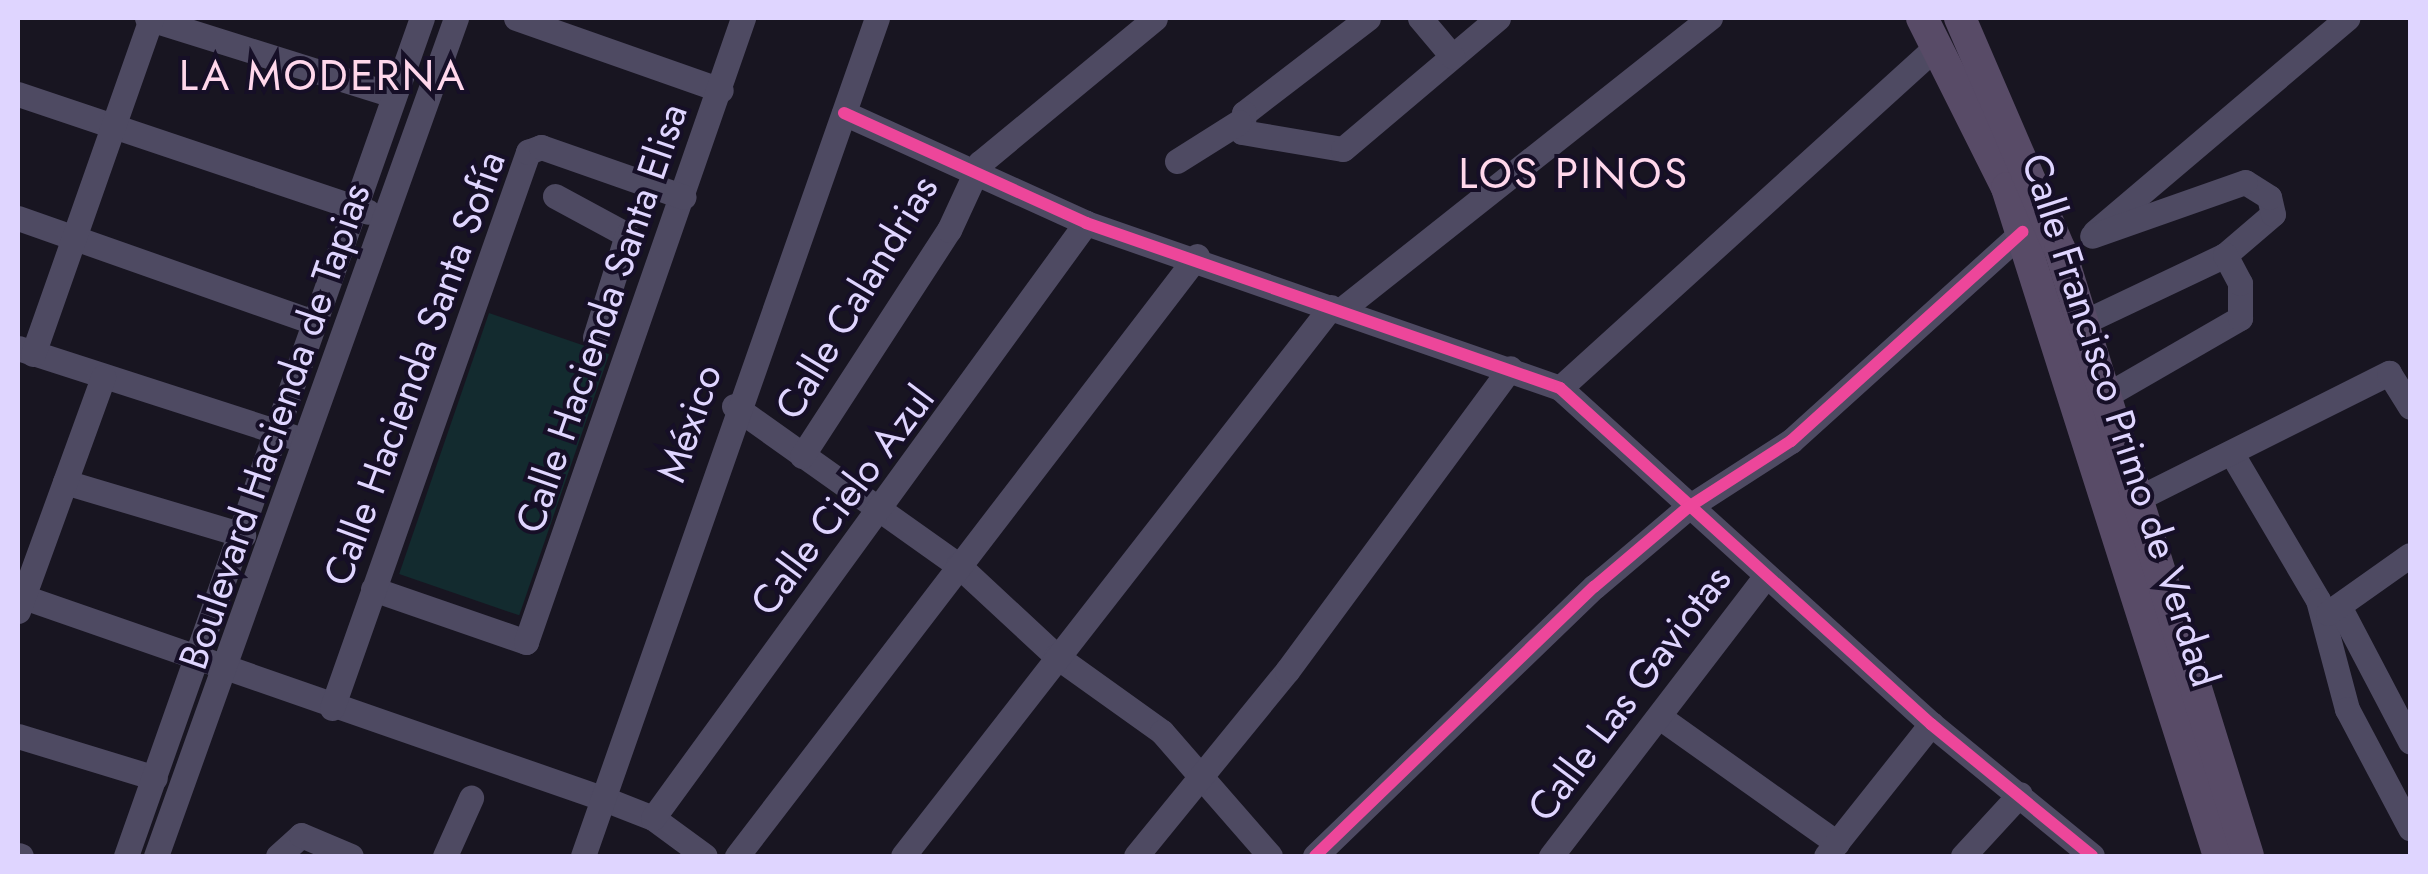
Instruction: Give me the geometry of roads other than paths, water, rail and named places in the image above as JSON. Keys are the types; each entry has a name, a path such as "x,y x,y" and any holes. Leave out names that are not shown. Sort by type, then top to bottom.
{"main road":[{"name":"Calle Francisco Primo de Verdad","path":"1960,18 2038,247 2219,856"},
{"name":"Calle Francisco Primo de Verdad","path":"1930,31 2038,247 2084,322 2248,856"}],"street":[{"path":"304,440 25,351 74,239 150,18 392,95"},
{"name":"Boulevard Hacienda de Tapias","path":"126,856 199,660 392,95 422,18"},
{"name":"Boulevard Hacienda de Tapias","path":"156,856 230,670 304,440 456,18"},
{"path":"516,18 720,90"},
{"name":"Calle Hacienda Santa Elisa","path":"373,589 526,642 743,18"},
{"name":"México","path":"583,856 734,406 877,18"},
{"name":"Calle Calandrias","path":"802,456 932,259 972,177 1039,109 1155,18"},
{"path":"1178,161 1239,122 1368,18"},
{"path":"1420,18 1452,56"},
{"path":"1239,122 1248,136 1330,153 1498,18"},
{"path":"902,856 1056,656 1336,308 1710,18"},
{"path":"2092,236 2347,18"},
{"path":"1560,388 1930,31"},
{"path":"18,94 112,129 387,218"},
{"path":"844,114 972,177 1086,223 1197,256 1560,388 1687,508 1931,724 2020,794 2082,853"},
{"name":"Calle Hacienda Santa Sofía","path":"332,708 528,152 541,146 684,196"},
{"path":"1315,856 1687,508 1791,441 2038,247 2092,236 2257,185 2270,196 2268,224 2225,256 2084,322"},
{"path":"555,196 624,227 615,280 595,337"},
{"path":"18,218 314,322"},
{"name":"Calle Cielo Azul","path":"653,818 1086,223"},
{"path":"737,856 1197,256"},
{"path":"2105,396 2240,318 2240,283 2225,256"},
{"path":"615,280 650,292"},
{"path":"1136,856 1201,779 1510,368"},
{"path":"2137,499 2390,373 2410,407"},
{"path":"103,378 19,601 602,798 653,818 705,856"},
{"path":"734,406 958,565 1056,656 1162,732 1270,856"},
{"path":"2232,454 2410,741"},
{"path":"65,482 243,535"},
{"path":"2332,610 2410,555"},
{"name":"Calle Las Gaviotas","path":"1552,856 1766,576"},
{"path":"2332,610 2347,709 2410,828"},
{"path":"1661,718 1832,850 1931,724"},
{"path":"18,736 156,778"},
{"path":"1962,856 2020,794"},
{"path":"445,856 471,798"},
{"path":"278,856 301,836 351,856"}],"district":[{"name":"LA MODERNA","path":"323,76"},
{"name":"LOS PINOS","path":"1574,174"}]}
